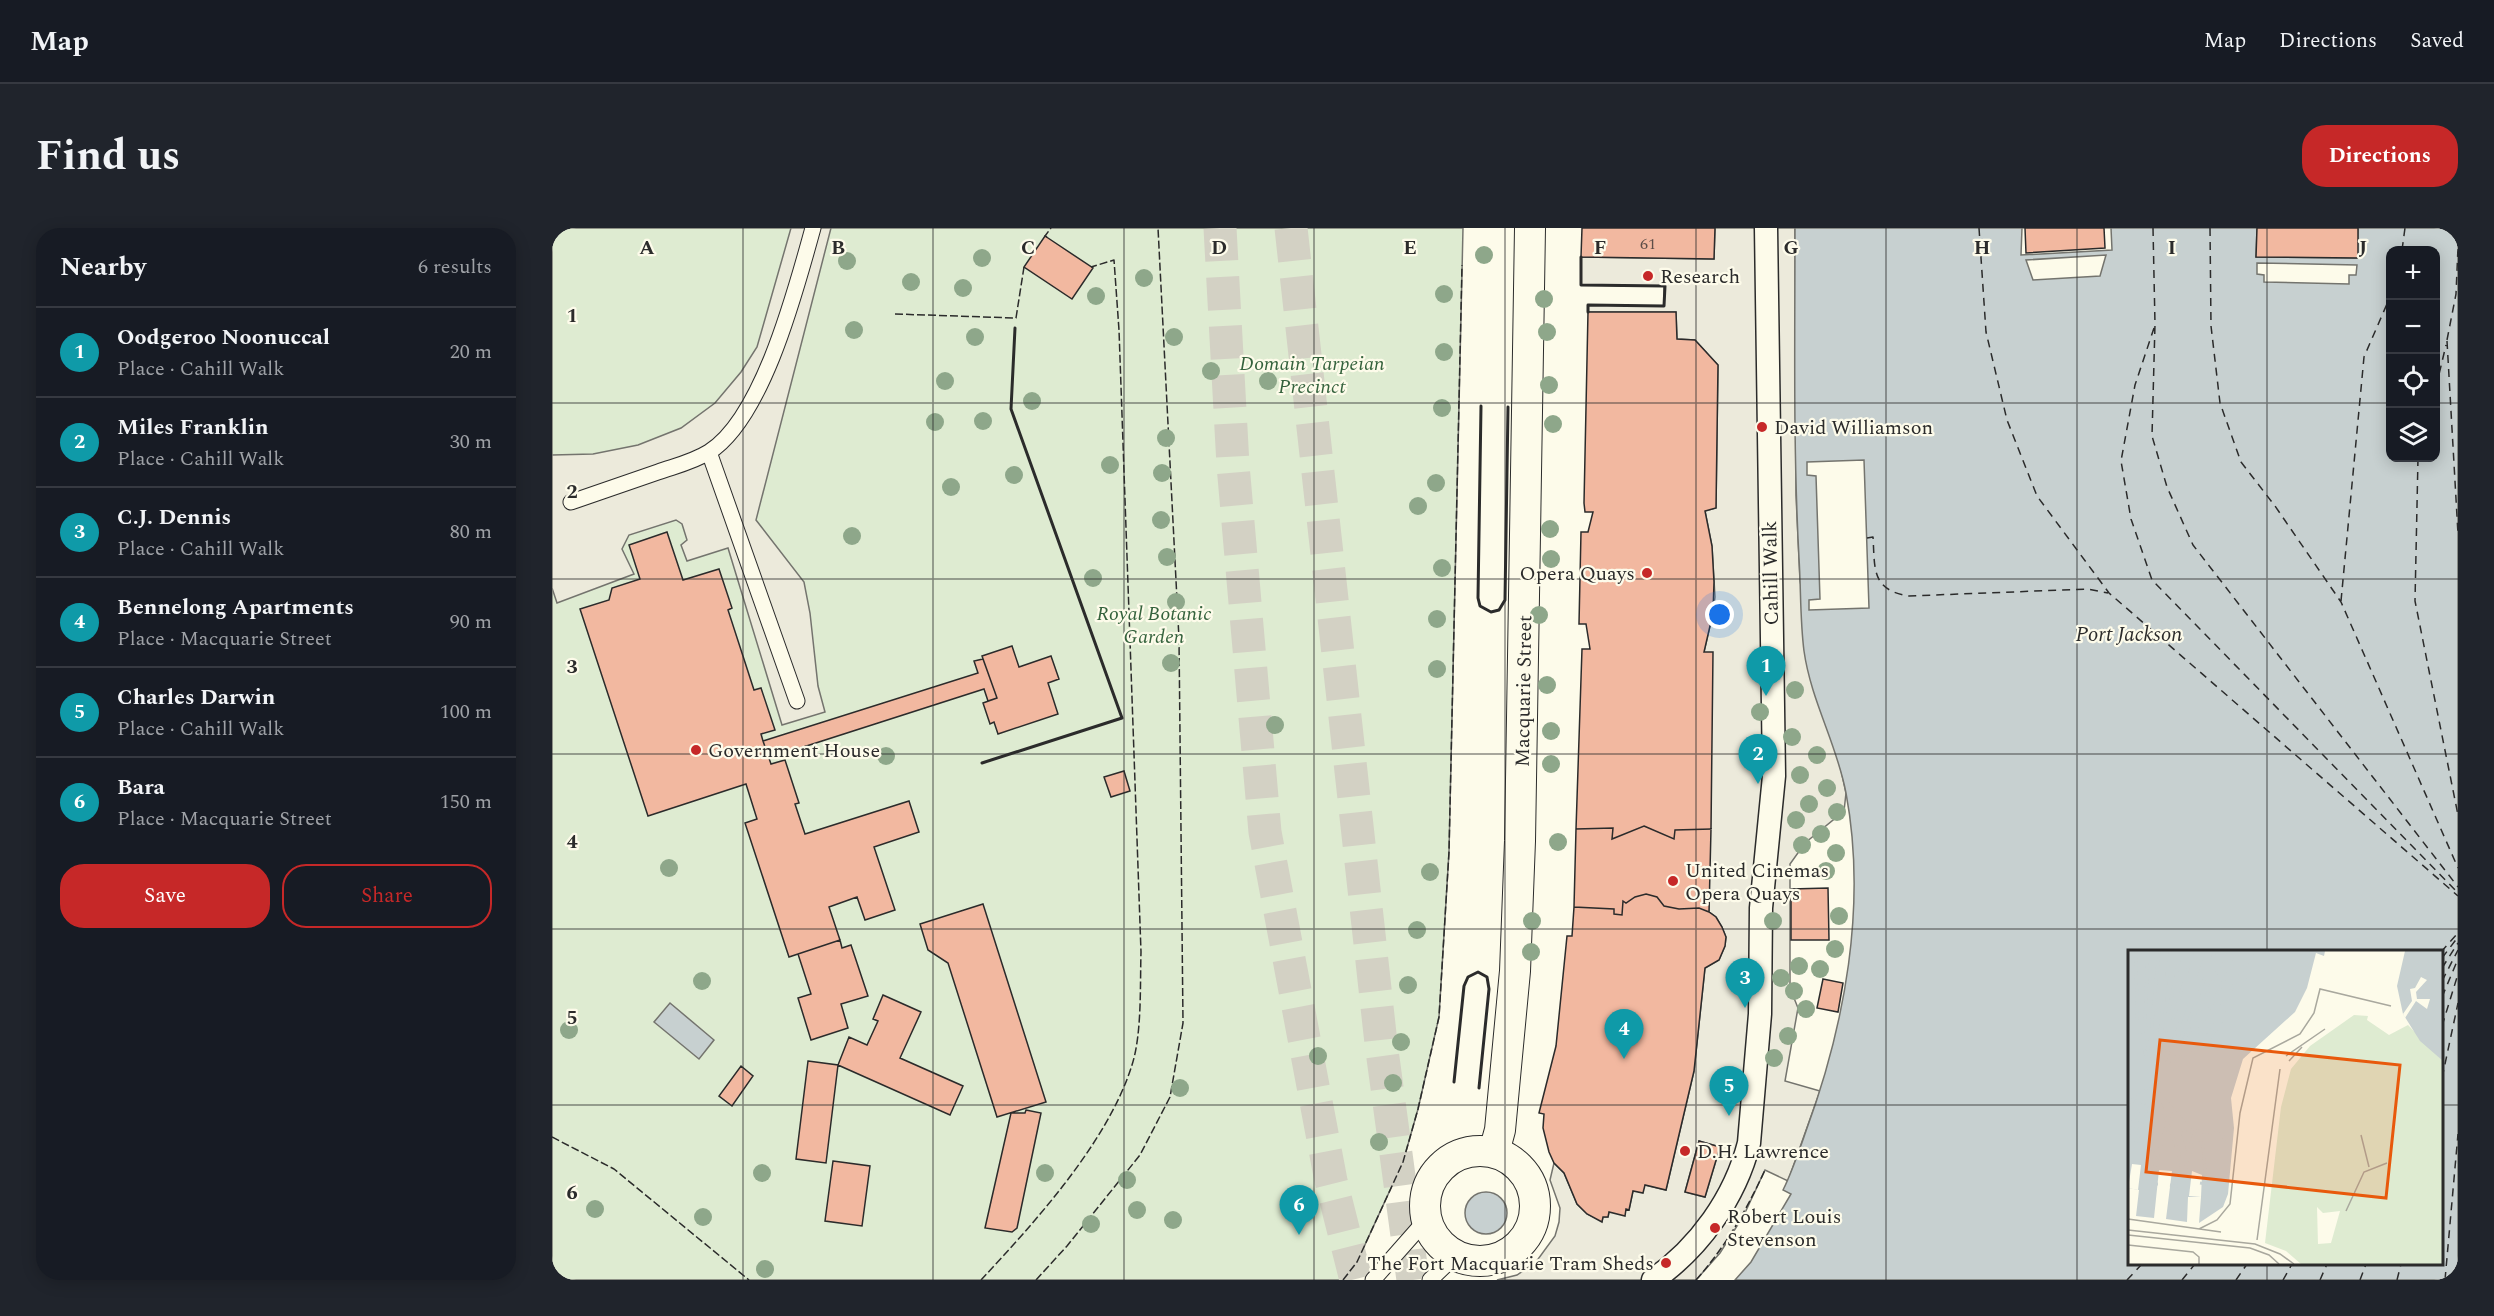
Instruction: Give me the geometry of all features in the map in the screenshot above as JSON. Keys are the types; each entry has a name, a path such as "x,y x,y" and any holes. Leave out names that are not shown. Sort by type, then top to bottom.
{"street":[{"name":"Macquarie Street","path":"1494,1152 1500,1130 1515,971 1523,714 1530,228"},
{"name":"Cahill Walk","path":"1653,1280 1671,1267 1716,1218 1742,1168 1749,1143 1760,1014 1761,908 1774,776 1767,228"},
{"path":"1475,1150 1494,1152 1509,1159 1522,1169 1531,1182 1536,1198 1535,1215 1530,1230 1521,1244 1496,1259 1469,1260 1456,1256 1434,1237 1426,1220 1425,1200 1430,1182 1441,1166 1457,1156 1475,1150"}],"lane":[{"path":"571,502 694,459 709,452 734,429 758,388 794,293 813,228"},
{"path":"709,452 797,700"},
{"path":"1373,1280 1426,1220"},
{"path":"1430,1280 1456,1256"}],"green space":[{"path":"552,228 1463,228 1449,852 1439,1017 1403,1162 1357,1262 1343,1280 552,1280"}],"shaded area":[{"path":"791,228 831,228 756,520 804,582 810,613 818,686 825,712 782,725 728,548 687,561 681,545 687,540 682,524 676,520 629,535 622,549 634,574 557,603 552,588 552,455 593,454 638,445 681,428 715,403 741,372 757,347"},
{"path":"1715,228 1795,228 1796,495 1800,581 1846,793 1844,811 1805,843 1790,864 1790,988 1798,1008 1785,1081 1820,1091 1788,1181 1765,1170 1744,1215 1720,1253 1696,1280 1497,1280 1517,1275 1536,1262 1555,1236 1560,1208 1550,1180 1554,1163 1564,1173 1577,1204 1587,1214 1602,1221 1603,1217 1608,1217 1609,1212 1629,1210 1633,1191 1645,1185 1666,1190 1694,1071 1705,968 1719,960 1725,946 1726,937 1722,927 1716,917 1709,912 1704,652 1715,597 1712,546 1705,511 1716,508 1718,365 1695,340 1677,339 1676,312 1588,312 1588,305 1664,306 1664,286 1581,285 1581,257 1714,259","holes":["1699,1141 1720,1147 1705,1197 1685,1192"]}],"water":[{"name":"Port Jackson","path":"1795,228 2257,228 2256,257 2357,258 2358,228 2458,228 2458,1280 1735,1280 1751,1262 1791,1194 1783,1190 1820,1091 1832,1049 1841,1007 1853,921 1852,835 1846,793 1837,757 1812,687 1804,651 1796,476"},
{"path":"670,1003 714,1040 699,1059 654,1022"},
{"path":"1486,1192 1494,1193 1501,1198 1506,1205 1506,1221 1501,1228 1494,1233 1486,1234 1478,1233 1471,1228 1466,1221 1465,1213 1466,1205 1471,1198 1478,1193"}],"pier":[{"path":"2022,228 2111,228 2112,250 2021,255"},
{"path":"2106,255 2100,276 2033,280 2026,260"},
{"path":"2257,263 2357,265 2356,275 2349,275 2349,284 2264,282 2264,275 2257,274"},
{"path":"1864,460 1869,608 1809,610 1809,600 1820,599 1816,476 1807,475 1807,462"}],"building":[{"path":"1582,228 1715,228 1714,259 1581,257"},
{"path":"2025,228 2104,228 2105,248 2026,253"},
{"path":"2257,228 2358,228 2358,258 2256,257"},
{"path":"1045,236 1093,268 1072,299 1024,267"},
{"name":"Opera Quays","path":"1588,312 1676,312 1677,339 1695,340 1718,365 1716,508 1705,511 1712,546 1714,582 1713,613 1704,652 1713,652 1711,829 1675,830 1674,839 1644,826 1612,839 1613,828 1576,829 1582,649 1590,649 1586,624 1579,624 1581,532 1588,532 1593,512 1585,512 1584,503"},
{"name":"Government House","path":"667,532 683,580 719,569 732,608 728,610 754,690 761,688 775,730 761,734 763,741 771,764 785,760 799,803 795,804 805,834 909,801 919,832 874,847 895,910 865,920 857,897 829,907 840,940 789,957 745,823 757,819 746,784 648,816 580,609 609,600 612,588 640,579 629,545"},
{"path":"1012,646 1019,667 1051,656 1059,679 1048,683 1058,714 998,734 994,722 990,724 983,703 997,698 982,656"},
{"path":"983,659 997,698 988,701 984,689 769,758 763,741 978,673 974,661"},
{"path":"1124,771 1130,791 1111,797 1104,777"},
{"path":"1644,826 1674,839 1675,830 1711,829 1709,912 1699,908 1679,909 1664,906 1657,897 1646,894 1626,903 1623,901 1622,915 1614,914 1614,909 1574,907 1576,829 1613,828 1612,839"},
{"path":"1828,888 1829,940 1791,940 1791,889"},
{"path":"1646,894 1657,897 1664,906 1679,909 1699,908 1709,912 1716,917 1722,927 1726,937 1725,946 1719,960 1705,968 1694,1071 1666,1190 1645,1185 1643,1193 1633,1191 1629,1210 1626,1209 1625,1216 1609,1212 1608,1217 1603,1217 1602,1222 1587,1214 1577,1204 1564,1173 1554,1163 1549,1152 1543,1128 1544,1114 1539,1113 1556,1046 1567,936 1572,936 1574,907 1614,909 1614,914 1622,915 1623,901 1626,903"},
{"path":"983,904 1046,1102 997,1117 948,963 928,950 920,924"},
{"path":"840,940 842,948 851,945 868,996 841,1004 848,1028 811,1040 798,998 811,994 798,954"},
{"path":"1823,979 1843,983 1838,1012 1817,1008"},
{"path":"883,995 921,1012 900,1058 963,1086 950,1115 838,1065 849,1037 867,1045 878,1021 873,1019"},
{"path":"808,1061 838,1065 826,1163 796,1159"},
{"path":"741,1066 753,1076 732,1106 719,1096"},
{"path":"1026,1110 1041,1113 1017,1228 1012,1232 985,1228 1011,1113 1025,1113"},
{"path":"1699,1141 1720,1147 1705,1197 1685,1192"},
{"path":"833,1161 870,1166 862,1226 825,1221"}],"ferry route":[{"path":"1979,228 1986,332 2007,420 2037,496 2109,593 2458,896"},
{"path":"2153,228 2155,324 2152,436 2167,487 2193,545 2458,887"},
{"path":"2210,228 2211,326 2220,403 2241,462 2275,506 2341,602 2458,868"},
{"path":"2403,246 2405,228"},
{"path":"2447,340 2456,294 2458,247"},
{"path":"2341,601 2364,357 2389,300"},
{"path":"2154,328 2135,385 2121,461 2131,519 2152,580 2458,893"},
{"path":"2447,341 2458,534"},
{"path":"2440,370 2446,345"},
{"path":"2418,462 2415,601 2458,815"},
{"path":"1867,538 1873,537 1875,568 1881,583 1888,589 1909,596 2088,589 2108,593"},
{"path":"2443,950 2458,933"},
{"path":"2443,957 2458,937"},
{"path":"2443,966 2458,943"},
{"path":"2443,979 2458,950"},
{"path":"2443,995 2458,959"},
{"path":"2443,1023 2458,974"},
{"path":"2443,1073 2458,1003"},
{"path":"2445,1280 2458,1134"},
{"path":"2127,1280 2141,1265"},
{"path":"2182,1280 2194,1265"},
{"path":"2236,1280 2246,1265"},
{"path":"2283,1280 2291,1265"},
{"path":"2320,1280 2327,1265"},
{"path":"2360,1280 2366,1265"},
{"path":"2397,1280 2401,1265"}],"tunnel":[{"path":"1220,228 1233,465 1265,832 1331,1181 1356,1280"},
{"path":"1291,228 1381,1043 1413,1280"}],"fence":[{"path":"1047,237 1045,236 1051,228"},
{"path":"1036,1280 1067,1246 1140,1155 1170,1097 1183,1023 1179,639 1158,228"},
{"path":"981,1280 1046,1207 1088,1152 1121,1094 1132,1065 1137,1039 1141,952 1119,330 1114,260 1091,267"},
{"path":"1343,1280 1357,1262 1403,1162 1439,1017 1449,852 1462,265"},
{"path":"895,314 1016,318 1024,267"},
{"path":"552,1137 614,1169 749,1280"},
{"path":"1696,1280 1735,1228 1765,1170"}],"wall":[{"path":"1581,257 1581,285 1665,286 1664,306 1588,305 1588,312"},
{"path":"982,763 1122,718 1011,409 1015,328"},
{"path":"1481,406 1478,598 1480,606 1491,612 1499,610 1505,600 1508,407"},
{"path":"1454,1082 1464,986 1468,977 1478,972 1487,977 1489,989 1479,1088"}],"place":[{"name":"Research","path":"1648,276"},
{"name":"David Williamson","path":"1762,427"},
{"name":"Opera Quays","path":"1647,573"},
{"name":"Oodgeroo Noonuccal","path":"1766,696"},
{"name":"Government House","path":"696,750"},
{"name":"Miles Franklin","path":"1758,784"},
{"name":"United Cinemas Opera Quays","path":"1673,881"},
{"name":"C.J. Dennis","path":"1745,1008"},
{"name":"Bennelong Apartments","path":"1624,1059"},
{"name":"Charles Darwin","path":"1729,1116"},
{"name":"D.H. Lawrence","path":"1685,1151"},
{"name":"Robert Louis Stevenson","path":"1715,1228"},
{"name":"Bara","path":"1299,1235"},
{"name":"The Fort Macquarie Tram Sheds","path":"1666,1263"}],"park label":[{"name":"Domain Tarpeian Precinct","path":"1312,374"},
{"name":"Royal Botanic Garden","path":"1154,624"}]}
